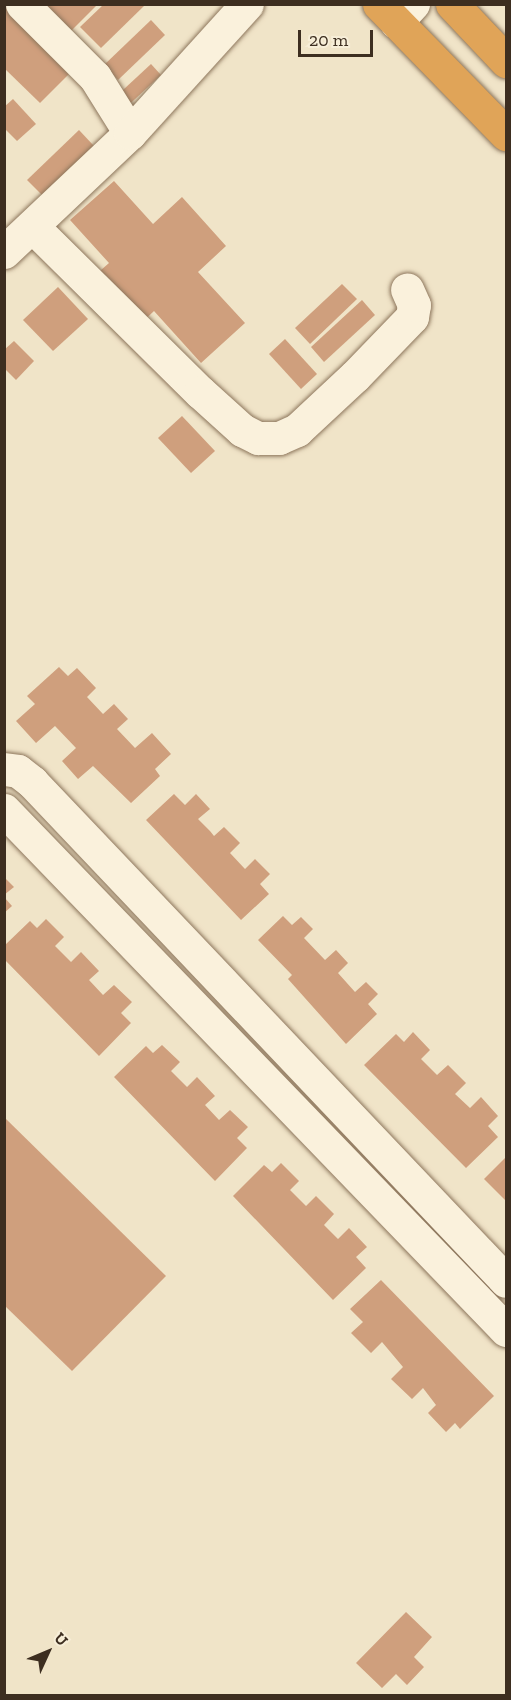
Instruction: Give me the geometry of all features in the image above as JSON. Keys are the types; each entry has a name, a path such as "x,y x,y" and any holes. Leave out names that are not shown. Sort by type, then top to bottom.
{"highway":[{"path":"452,4 507,61"},
{"path":"396,10 507,134"}],"street":[{"path":"22,4 95,77 130,133"},
{"path":"4,252 130,133 247,4"},
{"path":"33,227 200,392 242,430 258,438 279,438 297,430 362,369 412,317 414,305 407,289"},
{"path":"4,768 18,771 32,782 507,1281"},
{"path":"4,810 507,1330"},
{"path":"395,1214 419,1189"}],"building":[{"path":"4,4 11,4 75,68 40,103 4,68"},
{"path":"40,4 98,4 69,33"},
{"path":"103,5 145,5 101,48 80,27"},
{"path":"151,20 165,35 118,80 104,65"},
{"path":"151,64 161,75 120,113 110,102"},
{"path":"13,99 36,124 17,141 4,128 4,107"},
{"path":"79,130 94,146 43,196 27,180"},
{"path":"114,181 153,224 182,197 226,246 198,272 245,323 201,363 154,311 137,327 92,278 109,263 70,220"},
{"path":"342,284 357,299 310,344 295,328"},
{"path":"58,287 88,319 53,351 23,320"},
{"path":"362,300 375,315 324,362 311,347"},
{"path":"285,339 317,374 301,389 269,354"},
{"path":"14,341 34,361 16,380 4,368 4,350"},
{"path":"182,416 215,451 191,473 158,438"},
{"path":"59,667 68,676 77,668 96,688 87,697 103,714 114,704 128,719 117,729 135,748 152,733 171,754 155,769 160,776 131,803 93,766 78,779 62,761 76,748 55,726 36,743 16,721 35,704 27,696"},
{"path":"174,794 185,805 196,794 210,809 198,819 214,836 224,827 240,843 230,853 245,869 255,859 270,874 260,884 269,894 241,920 146,820"},
{"path":"4,877 14,887 4,895"},
{"path":"4,897 12,906 4,913"},
{"path":"283,916 292,925 301,917 313,929 304,938 325,960 336,950 348,963 338,973 355,992 366,982 378,994 368,1004 377,1014 346,1044 288,979 292,975 258,940"},
{"path":"46,919 64,937 55,946 71,962 81,952 99,971 89,980 103,995 114,985 132,1002 121,1013 131,1023 99,1056 4,959 4,946 30,921 37,928"},
{"path":"413,1032 430,1050 421,1059 437,1075 448,1065 466,1083 455,1094 470,1108 481,1097 498,1116 488,1126 498,1137 466,1168 364,1065 396,1034 404,1042"},
{"path":"162,1045 180,1062 171,1071 187,1087 197,1077 215,1096 205,1105 219,1120 230,1110 248,1127 237,1138 247,1148 215,1181 114,1077 146,1046 153,1053"},
{"path":"4,1117 166,1276 72,1371 4,1305"},
{"path":"506,1157 506,1201 484,1179"},
{"path":"281,1163 299,1181 290,1190 306,1206 316,1196 334,1214 324,1225 338,1239 349,1228 367,1247 356,1257 366,1268 333,1300 233,1196 264,1165 272,1172"},
{"path":"381,1280 494,1396 460,1429 455,1423 446,1432 428,1413 436,1405 423,1388 412,1399 391,1379 403,1367 382,1342 371,1353 351,1333 363,1322 350,1309"},
{"path":"406,1612 432,1637 414,1657 424,1667 407,1685 396,1674 382,1688 356,1663"}]}
